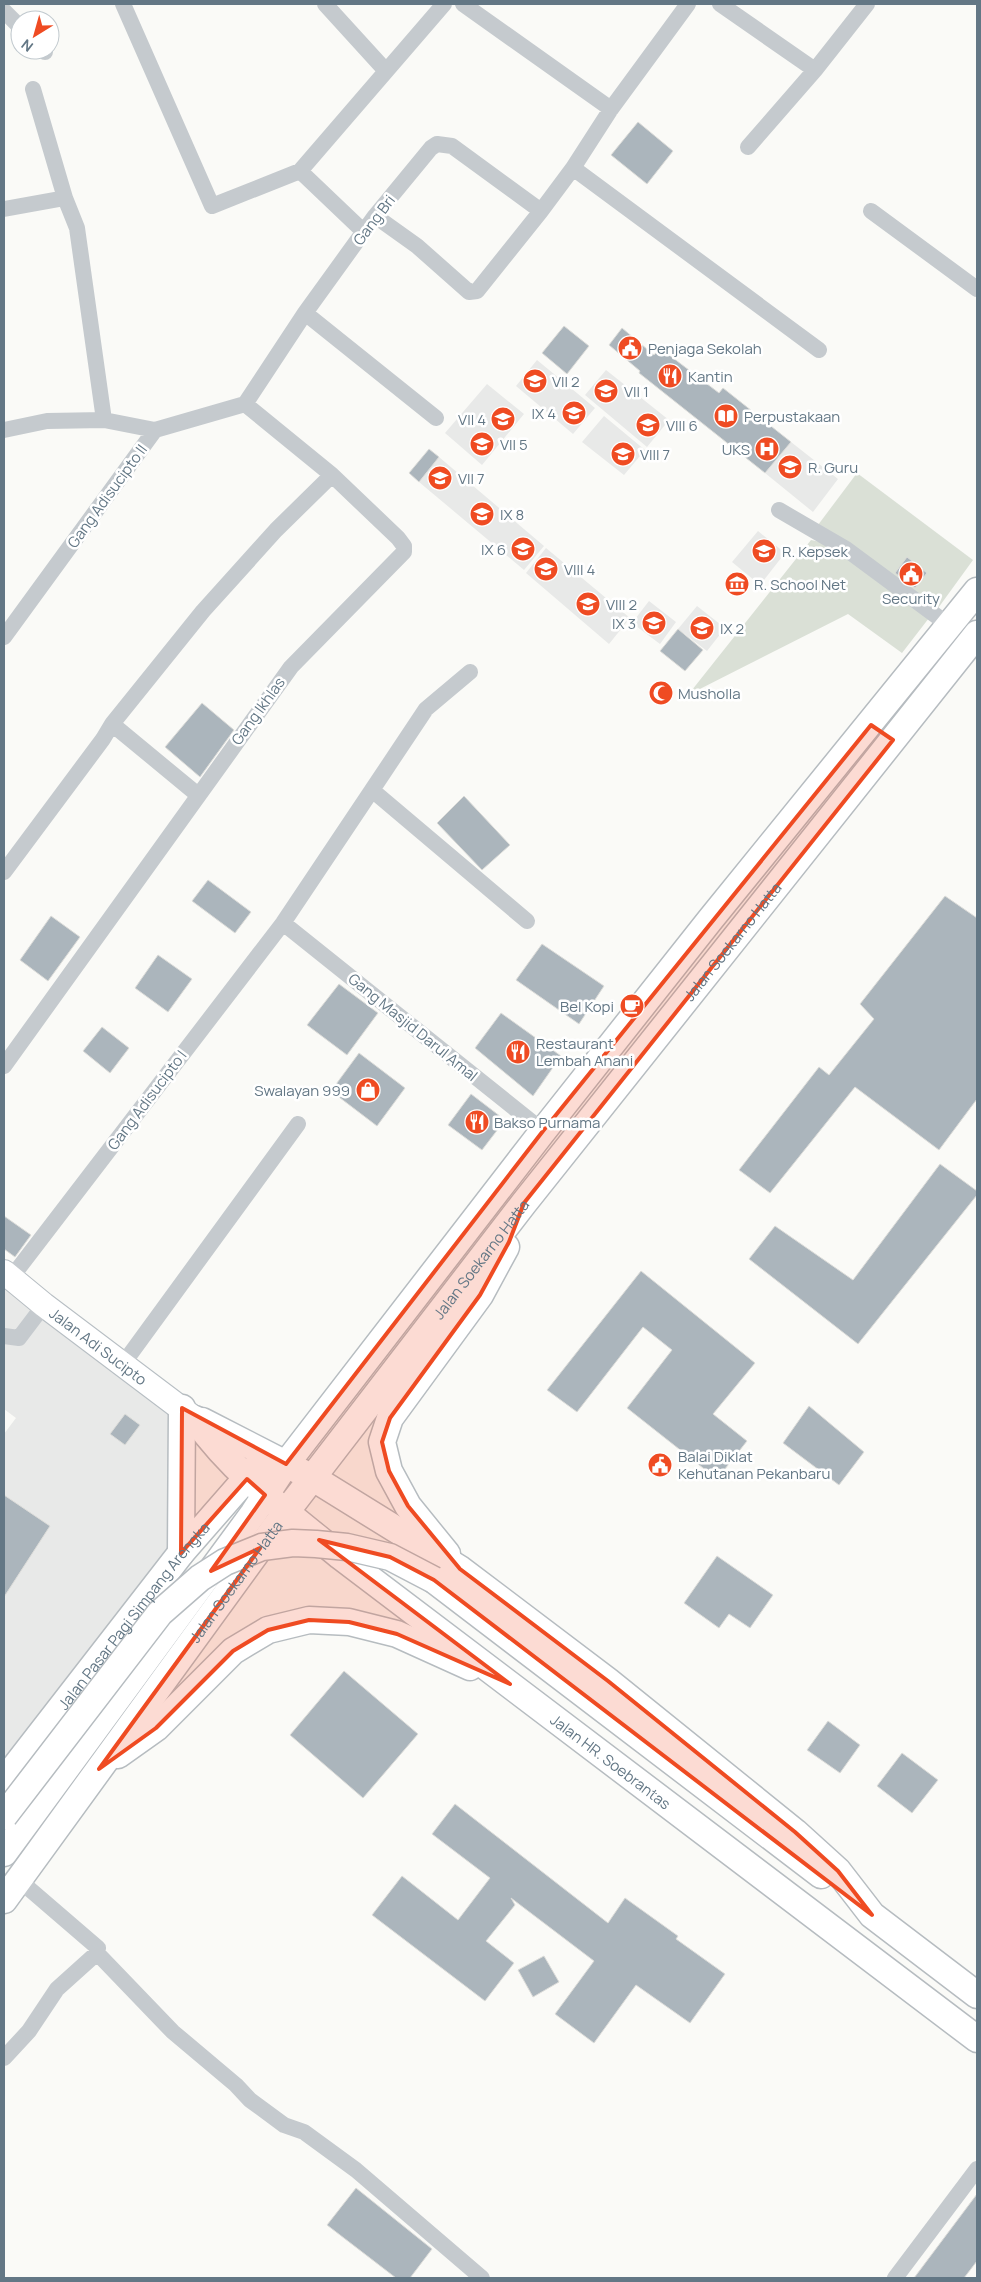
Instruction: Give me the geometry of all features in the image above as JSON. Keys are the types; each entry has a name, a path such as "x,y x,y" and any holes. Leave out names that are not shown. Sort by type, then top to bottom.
{"main road":[{"name":"Jalan Soekarno Hatta","path":"4,1853 276,1459 543,1131 710,920 871,724 977,591"},
{"name":"Jalan Soekarno Hatta","path":"11,1890 286,1512 524,1202 977,634"},
{"path":"871,724 893,740"},
{"path":"460,1570 408,1506 389,1471 382,1442 390,1418 480,1295 509,1242 524,1202"},
{"name":"Jalan Adi Sucipto","path":"8,1275 44,1305 189,1413 276,1459"},
{"path":"181,1553 189,1413"},
{"name":"Jalan Adi Sucipto","path":"189,1413 210,1440 256,1487"},
{"path":"276,1459 313,1478 460,1570 608,1681 795,1832 838,1872 872,1915"},
{"name":"Jalan HR. Soebrantas","path":"256,1487 340,1556 977,2039"},
{"name":"Jalan Pasar Pagi Simpang Arengka","path":"4,1781 181,1553 256,1487"},
{"path":"4,1816 160,1614 200,1578 225,1562 262,1547 293,1543 347,1547 390,1557 434,1580 977,1995"},
{"path":"99,1769 156,1728 233,1651 268,1630 309,1620 350,1622 397,1634 510,1684"}],"street":[{"path":"123,4 212,206 300,171 444,4"},
{"path":"325,4 386,71"},
{"path":"463,4 611,109"},
{"path":"375,216 417,246 468,292 473,293 477,291 542,211 573,168 611,109 688,4"},
{"path":"720,4 815,70"},
{"path":"748,147 815,70 867,4"},
{"path":"33,89 65,198 78,235 104,420"},
{"name":"Gang Bri","path":"245,404 305,313 375,216 431,148 437,144 444,143 452,146 542,211"},
{"path":"573,168 819,350"},
{"path":"300,171 364,232"},
{"path":"4,209 65,198"},
{"path":"871,211 977,289"},
{"path":"305,313 436,418"},
{"name":"Gang Adisucipto II","path":"4,637 156,430 245,404"},
{"name":"Gang Ikhlas","path":"4,1066 291,668 404,552 404,546 398,538 332,476 245,404"},
{"path":"4,430 47,421 104,420 156,430"},
{"path":"4,872 103,739 112,724 203,610 276,530 332,476"},
{"path":"779,510 846,549 950,626"},
{"name":"Gang Adisucipto I","path":"8,1275 284,923 426,709 470,672"},
{"path":"112,724 198,795"},
{"path":"372,790 527,921"},
{"name":"Gang Masjid Darul Amal","path":"284,923 543,1131"},
{"path":"123,1364 298,1124"},
{"path":"4,1336 19,1338 44,1305"},
{"path":"4,2058 28,2031 57,1989 97,1953 98,1948 92,1942 11,1890"},
{"path":"97,1953 173,2032 236,2085 250,2100 284,2125 304,2132 356,2170 482,2278"},
{"path":"895,2278 977,2169"}],"highlighted area":[{"path":"871,725 893,740 524,1203 509,1242 480,1295 390,1418 382,1442 389,1471 408,1506 460,1569 608,1681 795,1832 838,1871 872,1915 434,1580 390,1557 319,1540 510,1684 397,1634 349,1622 309,1620 268,1630 233,1651 156,1728 99,1769 260,1548 211,1571 265,1495 247,1479 181,1553 182,1408 286,1464 543,1131"}],"shaded area":[{"path":"537,360 595,408 573,434 516,386"},
{"path":"606,370 669,420 647,447 585,395"},
{"path":"487,384 524,414 482,465 445,433"},
{"path":"604,416 645,450 624,475 582,442"},
{"path":"791,442 838,479 813,512 765,473"},
{"path":"439,457 544,546 524,570 419,482"},
{"path":"857,473 973,560 936,611 815,529"},
{"path":"758,531 785,553 760,585 732,562"},
{"path":"811,540 835,545 929,618 902,653 848,614 688,695"},
{"path":"546,548 630,618 609,644 526,573"},
{"name":"IX 3","path":"649,601 676,622 660,644 632,623"},
{"name":"IX 2","path":"697,606 725,628 707,651 678,629"},
{"path":"4,1279 167,1404 175,1548 4,1768 4,1434 16,1418 4,1409"}],"building":[{"path":"638,122 673,151 647,184 611,155"},
{"path":"564,326 589,346 567,374 542,353"},
{"path":"622,328 654,355 660,348 719,393 723,388 791,442 765,473 639,373 640,371 609,345"},
{"path":"429,449 439,457 419,482 409,473"},
{"name":"Security","path":"907,557 927,573 915,588 895,573"},
{"path":"678,629 703,650 685,671 660,651"},
{"path":"202,703 234,730 200,777 165,747"},
{"path":"464,796 510,845 482,870 437,823"},
{"path":"208,880 251,912 235,933 192,901"},
{"path":"945,896 977,918 977,1099 939,1150 855,1087 770,1193 739,1170 819,1067 829,1075 874,1019 860,1004"},
{"path":"51,916 80,937 48,981 20,960"},
{"path":"542,944 604,986 579,1024 516,980"},
{"path":"158,955 192,979 168,1012 135,988"},
{"path":"339,984 378,1013 347,1055 307,1025"},
{"name":"Restaurant Lembah Anani","path":"501,1013 561,1056 533,1096 475,1048"},
{"path":"102,1027 129,1048 110,1073 83,1051"},
{"name":"Swalayan 999","path":"359,1053 405,1088 377,1126 331,1091"},
{"name":"Bakso Purnama","path":"471,1094 505,1120 482,1150 448,1125"},
{"path":"940,1164 977,1191 977,1195 858,1344 749,1259 775,1226 853,1280"},
{"path":"4,1216 31,1235 15,1257 4,1249"},
{"path":"641,1271 755,1363 713,1414 747,1441 717,1479 627,1408 672,1350 643,1327 577,1412 547,1390"},
{"path":"809,1406 864,1452 839,1485 783,1443"},
{"path":"125,1414 140,1425 125,1445 110,1434"},
{"path":"4,1495 50,1526 4,1597"},
{"path":"717,1556 773,1595 750,1628 729,1614 719,1628 684,1603"},
{"path":"344,1671 418,1734 363,1798 290,1735"},
{"path":"828,1721 860,1745 840,1773 807,1750"},
{"path":"902,1753 938,1780 912,1813 877,1786"},
{"path":"455,1804 608,1923 625,1898 678,1936 676,1939 725,1974 690,2023 636,1985 594,2043 555,2014 594,1961 511,1898 515,1905 486,1941 514,1963 485,2001 372,1915 402,1876 458,1920 490,1878 432,1834"},
{"path":"544,1956 559,1982 533,1997 518,1970"},
{"path":"356,2188 432,2249 410,2278 396,2278 327,2225"},
{"path":"977,2194 977,2261 964,2278 914,2278"}],"place":[{"name":"Penjaga Sekolah","path":"630,348"},
{"name":"Kantin","path":"670,376"},
{"name":"VII 2","path":"535,381"},
{"name":"VII 1","path":"606,391"},
{"name":"IX 4","path":"574,413"},
{"name":"Perpustakaan","path":"726,416"},
{"name":"VII 4","path":"503,419"},
{"name":"VIII 6","path":"648,425"},
{"name":"VII 5","path":"482,444"},
{"name":"UKS","path":"767,449"},
{"name":"VIII 7","path":"623,454"},
{"name":"R. Guru","path":"790,467"},
{"name":"VII 7","path":"440,478"},
{"name":"IX 8","path":"482,514"},
{"name":"IX 6","path":"523,549"},
{"name":"R. Kepsek","path":"764,551"},
{"name":"VIII 4","path":"546,569"},
{"name":"Security","path":"911,574"},
{"name":"R. School Net","path":"737,584"},
{"name":"VIII 2","path":"588,604"},
{"name":"IX 3","path":"654,623"},
{"name":"IX 2","path":"702,628"},
{"name":"Musholla","path":"661,693"},
{"name":"Bel Kopi","path":"632,1006"},
{"name":"Restaurant Lembah Anani","path":"518,1052"},
{"name":"Swalayan 999","path":"368,1090"},
{"name":"Bakso Purnama","path":"477,1122"},
{"name":"Balai Diklat Kehutanan Pekanbaru","path":"660,1465"}]}
